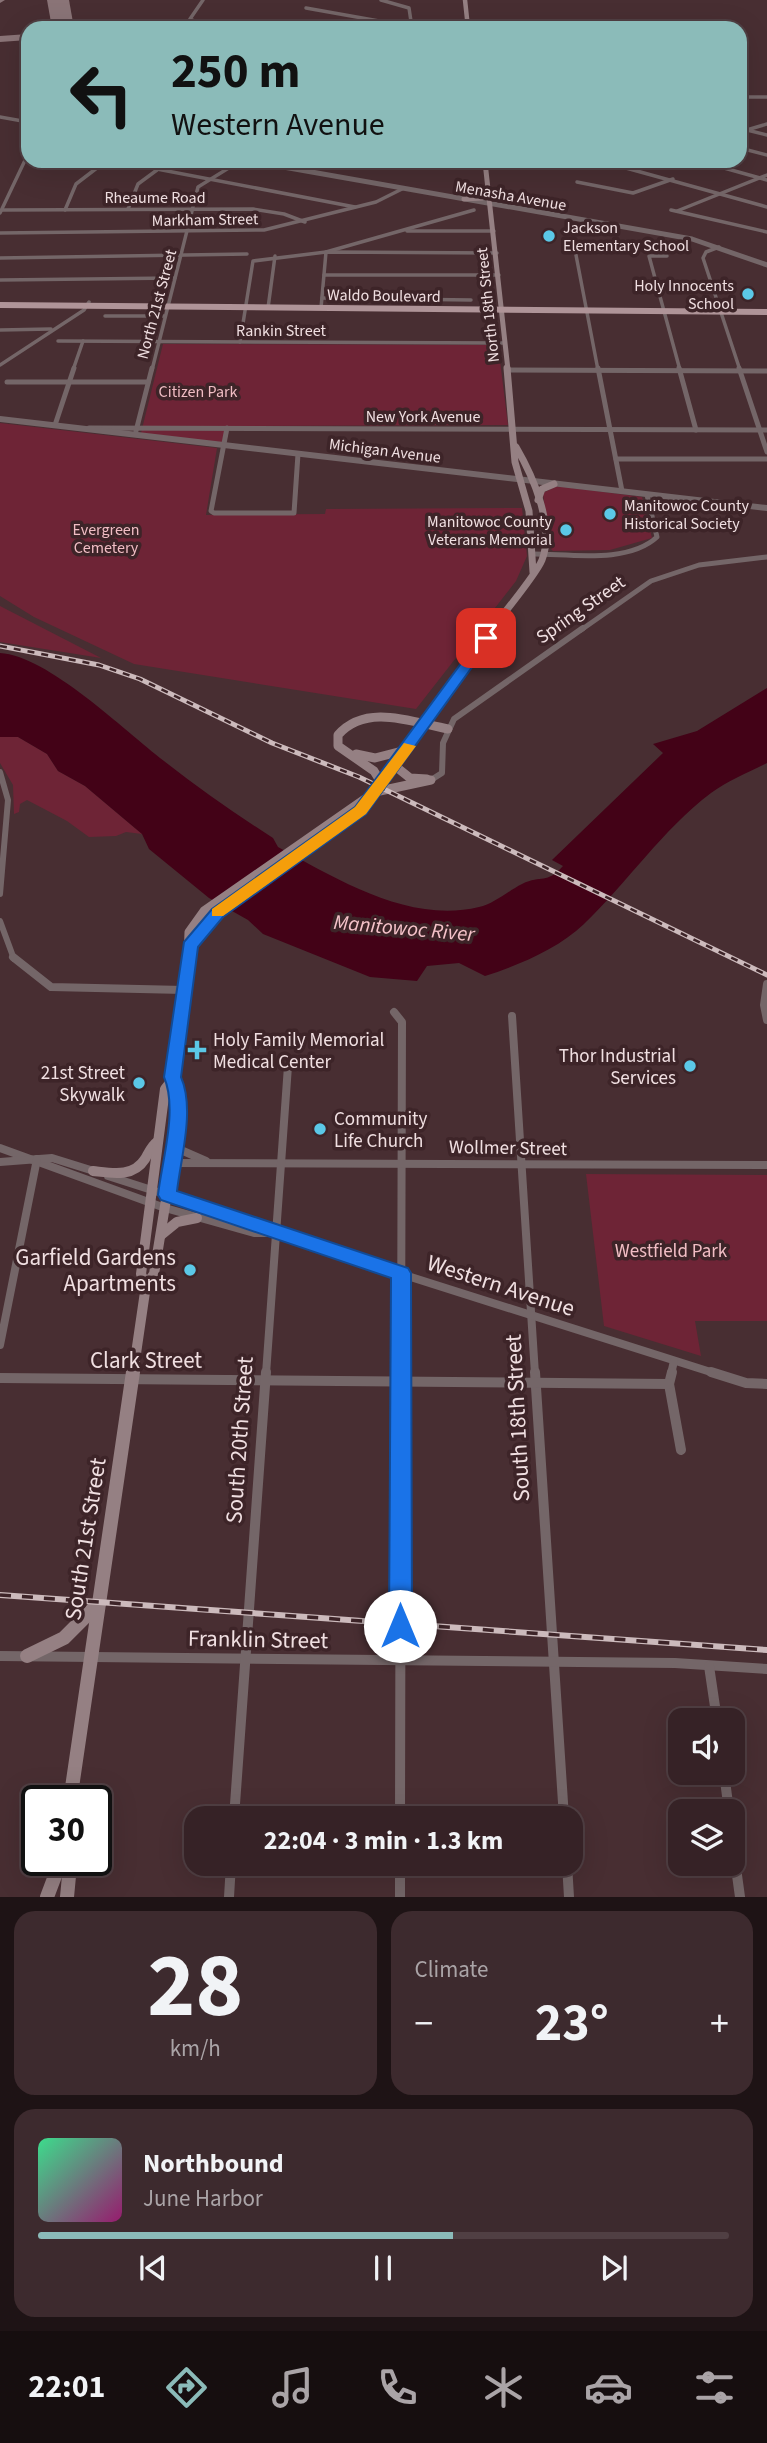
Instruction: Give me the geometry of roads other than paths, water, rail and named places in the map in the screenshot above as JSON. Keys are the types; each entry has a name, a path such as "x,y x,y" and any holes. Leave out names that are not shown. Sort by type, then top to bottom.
{"main road":[{"path":"465,3 467,21"},
{"name":"North 18th Street","path":"486,168 497,253 516,447 515,462 529,511 534,554 533,572"},
{"path":"464,199 482,198 489,194"},
{"name":"Waldo Boulevard","path":"0,303 767,310"},
{"name":"North 18th Street","path":"516,447 538,500 546,554"},
{"path":"538,500 542,489 554,484"},
{"path":"365,802 395,766 533,572 540,568 546,554"},
{"path":"378,788 375,769 348,755 338,746 338,735 345,727 358,720 378,718 446,732"},
{"path":"406,750 390,756 369,758 349,749 344,738 355,726 373,722 446,732"},
{"path":"395,766 410,778 431,780"},
{"path":"378,788 424,784 431,780"},
{"name":"South 21st Street","path":"146,1285 141,1275 151,1196 165,1089 172,1080 190,946 220,905 287,850 365,802"},
{"name":"South 21st Street","path":"220,905 297,855 360,810 365,802"},
{"name":"South 21st Street","path":"72,1785 146,1285 154,1274 172,1163 177,1088 172,1080"},
{"path":"93,1171 119,1173 133,1170 143,1162 148,1148 158,1146 172,1163"},
{"path":"161,1235 177,1222 197,1218"},
{"path":"27,1656 64,1639 99,1603"},
{"path":"47,1897 56,1876"},
{"path":"67,1897 69,1876"}],"street":[{"path":"195,21 190,19 203,0"},
{"path":"381,0 409,8 411,21"},
{"path":"306,8 379,21"},
{"path":"747,97 767,97"},
{"path":"0,117 21,121"},
{"path":"747,130 767,124"},
{"path":"747,130 767,135"},
{"path":"747,150 767,155"},
{"path":"1,212 21,168"},
{"path":"65,210 81,178 96,168"},
{"path":"153,168 356,208"},
{"path":"209,178 227,168"},
{"name":"Menasha Avenue","path":"288,168 692,239 767,265"},
{"path":"446,168 447,173"},
{"path":"626,168 674,179 767,207"},
{"path":"724,168 767,180"},
{"path":"128,209 138,184 158,169"},
{"path":"767,175 673,211 736,222 767,232"},
{"name":"North 21st Street","path":"135,431 198,187 209,178"},
{"path":"577,182 633,193 674,179"},
{"name":"Markham Street","path":"0,233 250,231 306,222 388,197 404,188"},
{"name":"Rheaume Road","path":"1,212 266,210 306,222"},
{"path":"240,342 253,261 275,256 311,256 474,210"},
{"path":"397,231 494,231"},
{"path":"719,247 706,252 703,258 741,372 764,430 767,452"},
{"path":"326,252 497,253"},
{"path":"326,252 321,304 471,300"},
{"path":"0,258 247,254"},
{"path":"576,255 622,491"},
{"path":"268,306 275,256"},
{"path":"667,256 649,256 696,430"},
{"path":"766,271 767,265"},
{"path":"324,275 499,275"},
{"path":"0,280 175,278"},
{"path":"0,365 88,304"},
{"path":"105,316 165,316"},
{"path":"0,330 52,330"},
{"name":"Rankin Street","path":"58,341 505,343"},
{"path":"55,425 83,341"},
{"path":"508,370 767,372"},
{"path":"7,382 148,382"},
{"name":"Michigan Avenue","path":"0,419 135,431 223,445 767,508"},
{"path":"227,428 211,511 214,513 293,513 298,454"},
{"name":"New York Avenue","path":"135,431 227,428 764,430"},
{"path":"616,459 767,459"},
{"path":"534,554 617,552 657,541 647,495"},
{"name":"Spring Street","path":"446,732 469,706 634,590 673,572 699,565 767,556"},
{"path":"431,780 442,773 446,732"},
{"path":"0,772 8,800 0,894"},
{"path":"0,920 14,959 51,987 184,989"},
{"path":"767,984 764,1005 767,1020"},
{"path":"394,1012 401,1022 400,1806"},
{"name":"South 18th Street","path":"512,1016 524,1164 535,1382 563,1806"},
{"name":"South 20th Street","path":"235,1806 288,1066"},
{"name":"Western Avenue","path":"0,1147 51,1168 151,1196 167,1195 258,1224 275,1234 674,1361"},
{"name":"Wollmer Street","path":"174,1147 185,1154 207,1161 767,1165"},
{"name":"Western Avenue","path":"37,1160 57,1159 93,1171 151,1196 165,1208 197,1218 254,1233 275,1234"},
{"path":"0,1162 37,1160 0,1345"},
{"name":"Wollmer Street","path":"172,1163 195,1165 207,1161"},
{"path":"681,1450 669,1384 674,1361 746,1383 767,1384"},
{"name":"Clark Street","path":"0,1378 669,1384"},
{"name":"Franklin Street","path":"0,1656 553,1661 767,1669"},
{"path":"709,1666 715,1708"},
{"path":"229,1897 230,1876"},
{"path":"400,1876 400,1897"},
{"path":"568,1876 569,1897"},
{"path":"737,1876 740,1897"}],"water":[{"name":"Manitowoc River","path":"0,653 40,666 85,696 164,761 273,838 278,847 349,885 400,904 426,909 453,911 479,907 522,884 557,872 563,866 552,860 663,753 653,744 697,731 767,688 767,763 724,785 693,808 584,924 550,949 485,976 459,963 427,966 417,981 370,977 263,934 248,920 209,898 149,849 142,834 85,786 58,771 47,754 18,737 0,737"}],"railway":[{"path":"0,646 99,665 140,679 272,743 359,777 767,975"},
{"path":"0,1595 767,1650"}],"place":[{"name":"Jackson Elementary School","path":"549,236"},
{"name":"Holy Innocents School","path":"748,294"},
{"name":"Manitowoc County Historical Society","path":"610,514"},
{"name":"Manitowoc County Veterans Memorial","path":"566,530"},
{"name":"Holy Family Memorial Medical Center","path":"197,1050"},
{"name":"Thor Industrial Services","path":"690,1066"},
{"name":"21st Street Skywalk","path":"139,1083"},
{"name":"Community Life Church","path":"320,1129"},
{"name":"Garfield Gardens Apartments","path":"190,1270"}],"park label":[{"name":"Citizen Park","path":"198,391"},
{"name":"Evergreen Cemetery","path":"106,538"},
{"name":"Westfield Park","path":"671,1250"}]}
